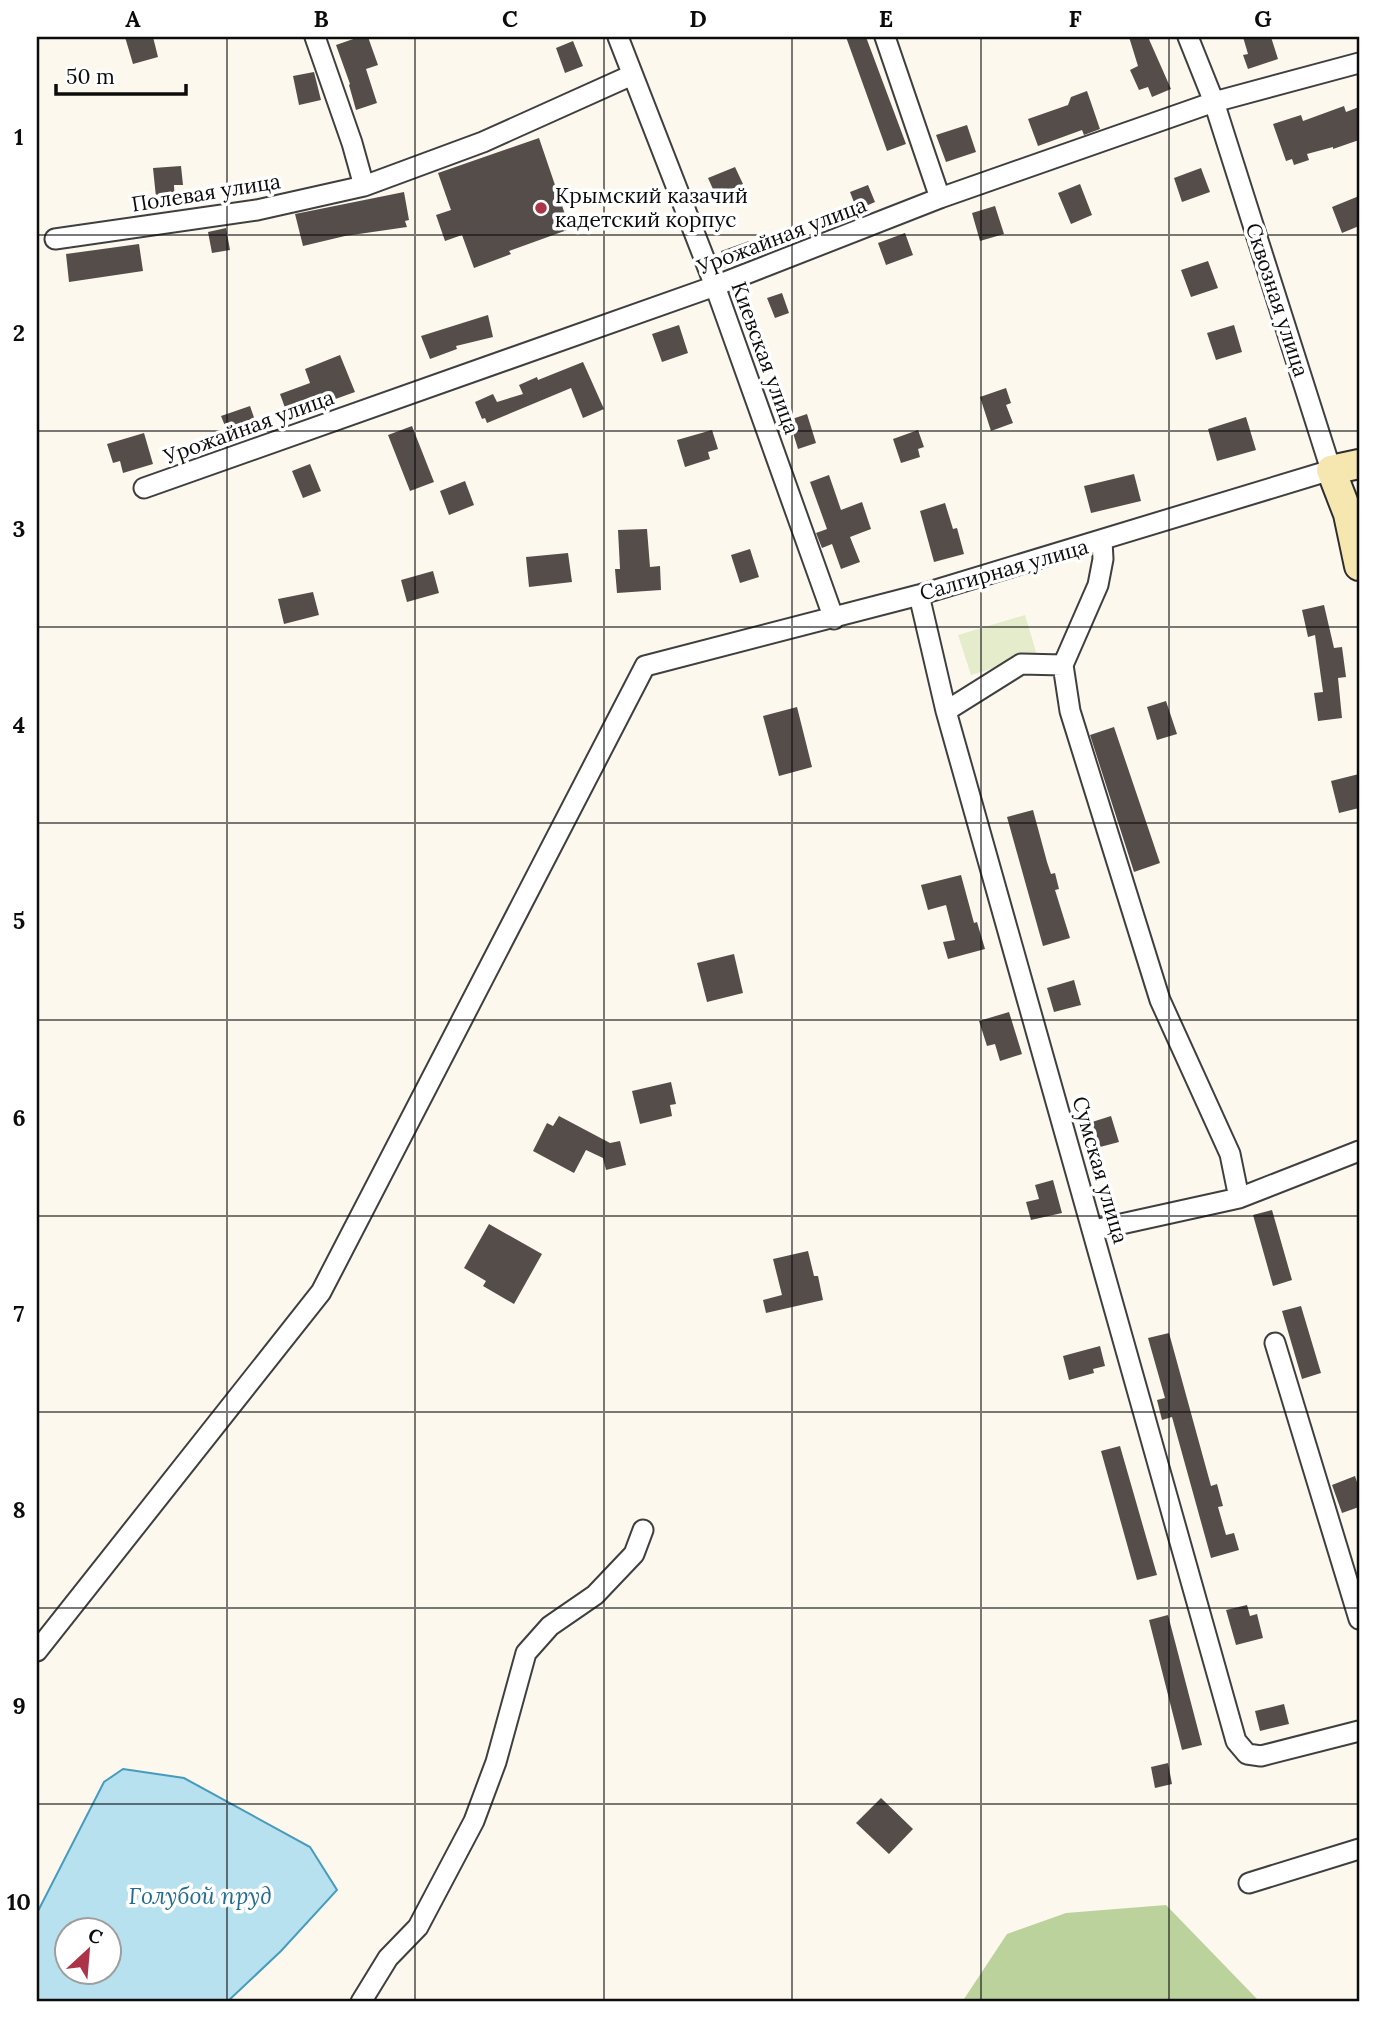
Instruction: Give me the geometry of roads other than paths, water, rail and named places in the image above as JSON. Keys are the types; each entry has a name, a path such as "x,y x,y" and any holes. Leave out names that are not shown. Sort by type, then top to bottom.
{"main road":[{"name":"Салгирная улица","path":"1331,470 1359,464"},
{"name":"Сквозная улица","path":"1331,470 1348,514 1359,566"}],"street":[{"path":"315,37 364,186"},
{"name":"Киевская улица","path":"618,37 715,286 834,619"},
{"path":"885,37 940,198"},
{"name":"Сквозная улица","path":"1188,37 1214,102 1331,470"},
{"name":"Урожайная улица","path":"145,488 715,286 940,198 1214,102 1359,63"},
{"name":"Полевая улица","path":"55,239 257,210 364,186 483,142 632,75"},
{"name":"Салгирная улица","path":"37,1651 321,1292 645,666 919,595 1331,470"},
{"path":"1102,541 1103,559 1098,584 1063,665 1070,711 1160,1000 1230,1154 1238,1198"},
{"name":"Сумская улица","path":"919,595 946,710 1236,1741 1247,1754 1261,1756 1359,1731"},
{"path":"946,710 1021,664 1063,665"},
{"path":"1094,1230 1238,1198 1359,1151"},
{"path":"1275,1343 1359,1619"},
{"path":"361,2002 388,1958 418,1927 474,1821 496,1762 526,1653 550,1626 595,1595 634,1554 643,1530"},
{"path":"1249,1883 1359,1849"}],"water":[{"name":"Голубой пруд","path":"123,1769 184,1778 310,1847 337,1890 281,1951 227,2002 37,2002 37,1913 104,1782"}],"place":[{"name":"Крымский казачий кадетский корпус","path":"541,208"}]}
